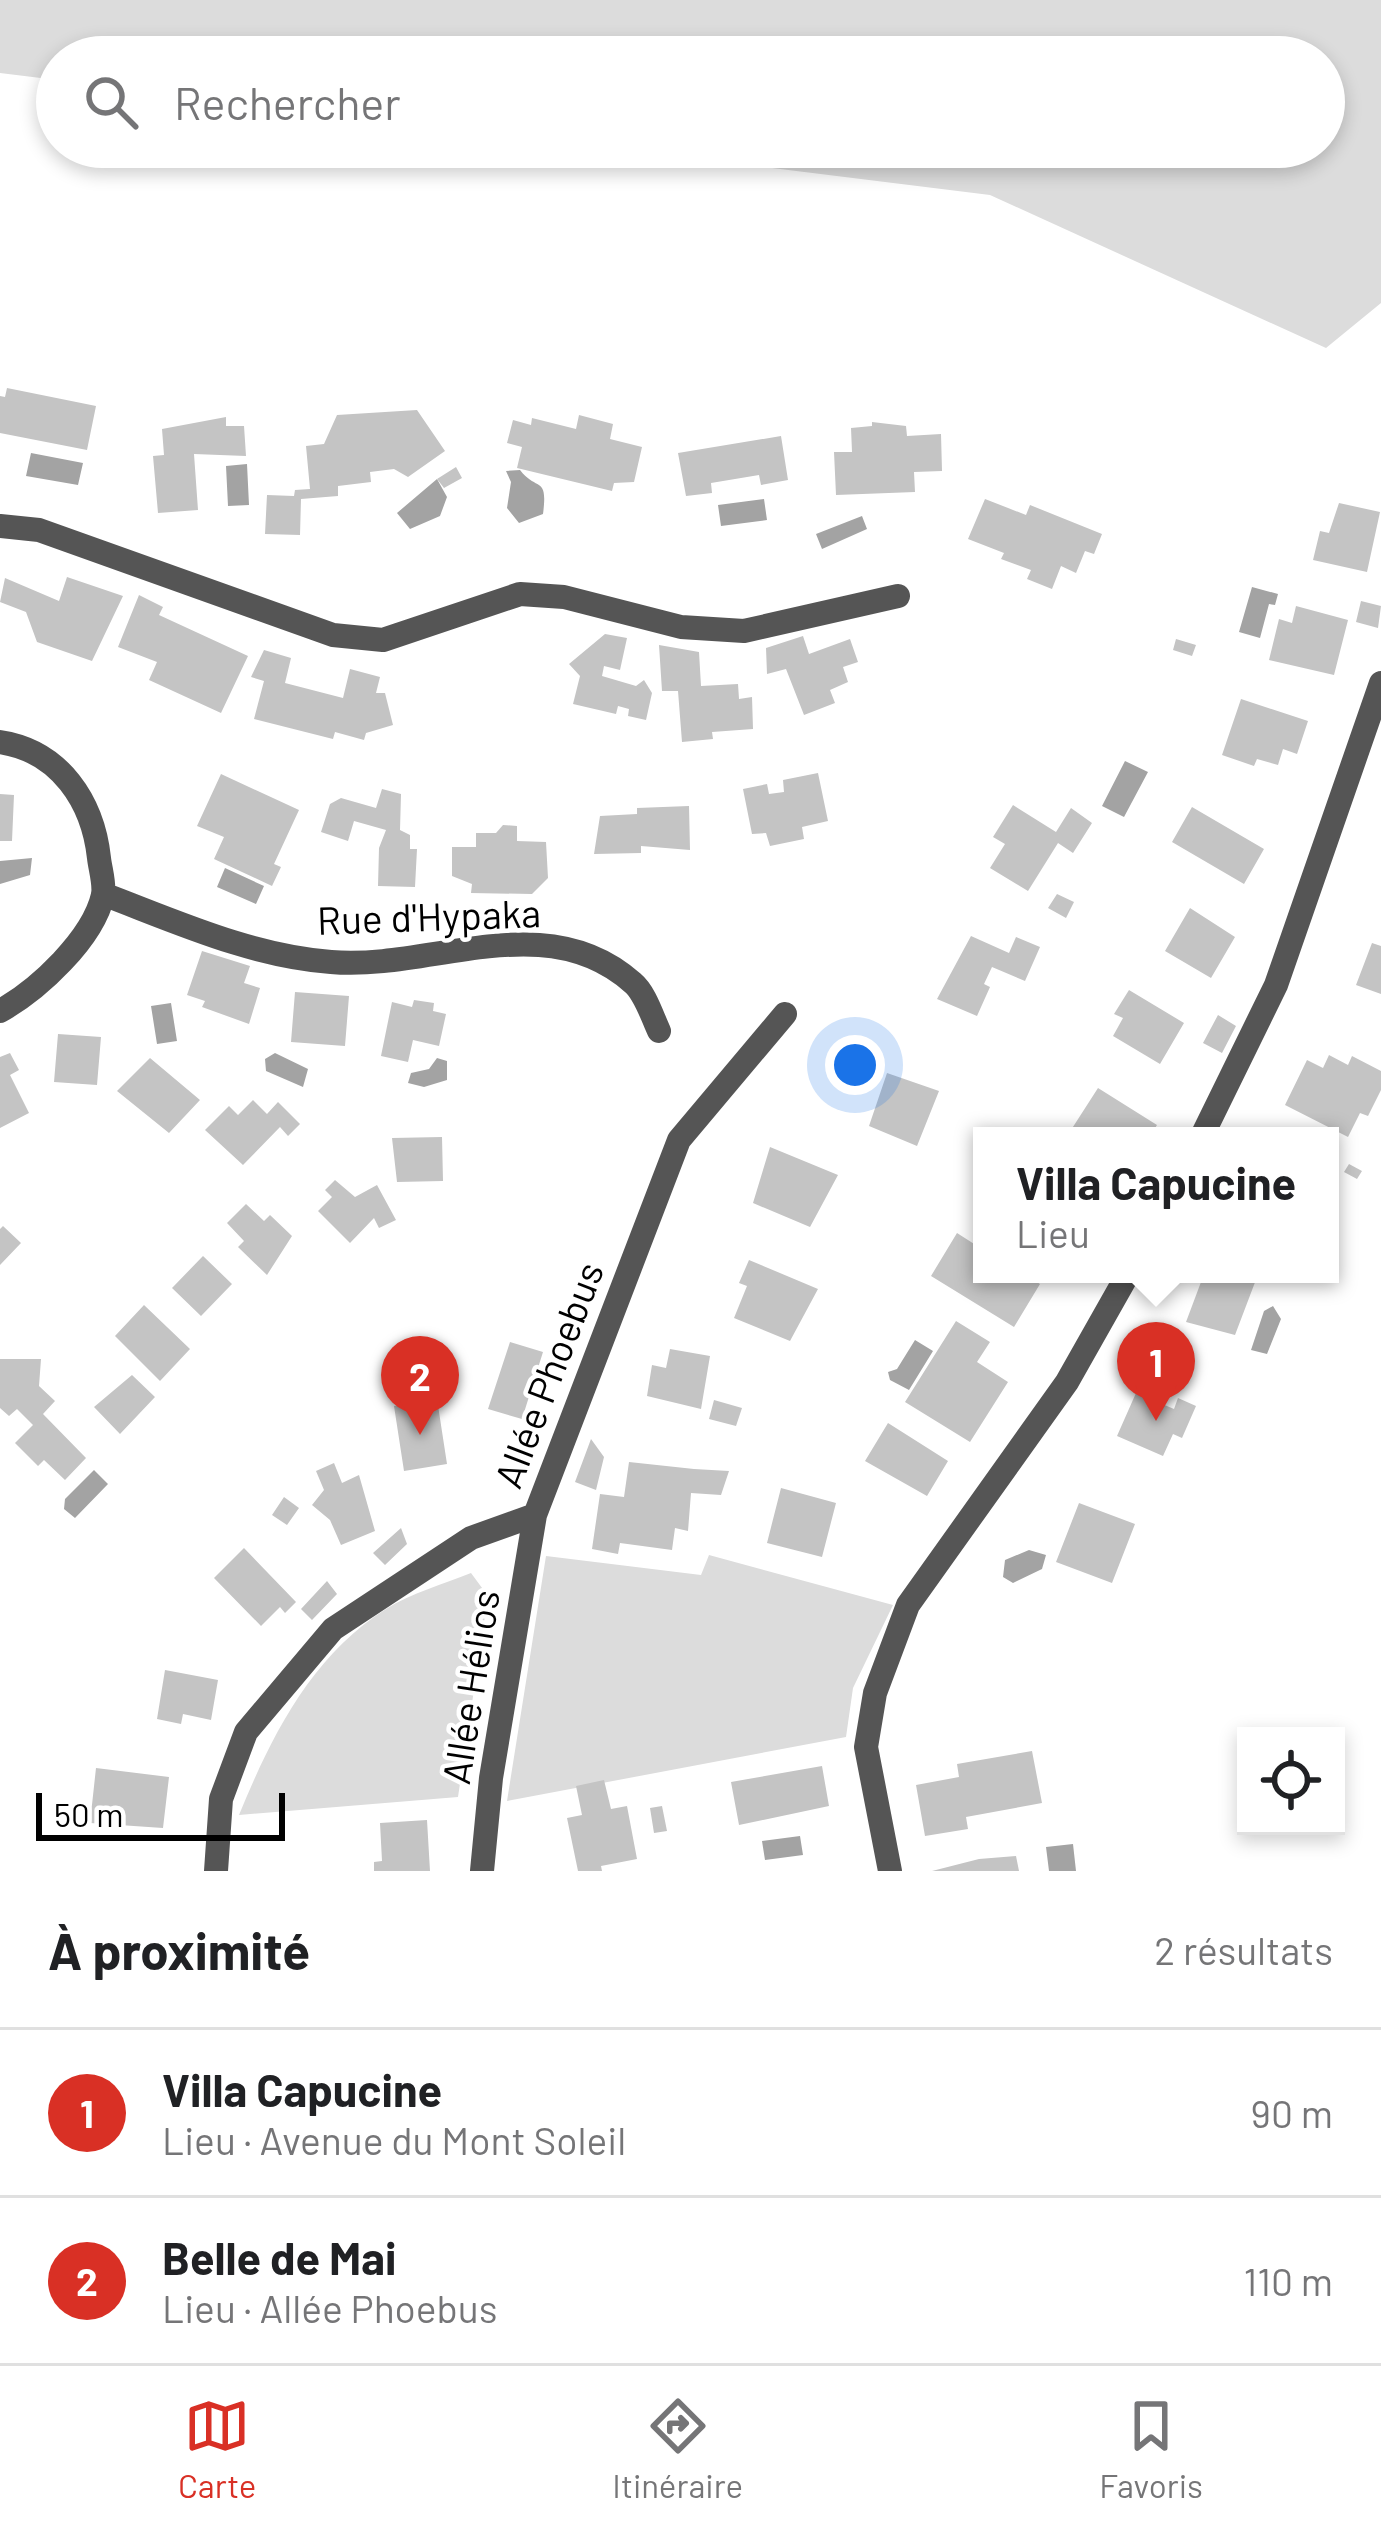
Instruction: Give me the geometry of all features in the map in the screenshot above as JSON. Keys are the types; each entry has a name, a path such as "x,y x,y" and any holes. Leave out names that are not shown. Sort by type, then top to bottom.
{"street":[{"path":"0,526 39,530 333,635 383,640 520,594 564,597 681,626 744,631 898,596"},
{"path":"1206,1127 1276,985 1381,683"},
{"path":"0,742 59,767 71,784 95,820 103,894 77,944 0,1010"},
{"name":"Rue d'Hypaka","path":"103,894 236,945 334,963 527,942 589,956 635,984 659,1031"},
{"name":"Allée Phoebus","path":"216,1871 221,1798 246,1732 333,1629 471,1538 535,1515 679,1140 785,1013"},
{"path":"890,1871 866,1748 874,1693 908,1605 1067,1382 1123,1283"},
{"name":"Allée Hélios","path":"482,1871 491,1778 535,1515"}],"shaded area":[{"path":"0,0 1381,0 1381,303 1326,348 990,195 772,168 1345,168 1345,36 36,36 36,77 0,73"},
{"path":"31,453 83,463 78,485 26,476"},
{"path":"247,464 249,505 228,506 226,466"},
{"path":"520,470 540,486 544,502 543,514 519,523 507,508 511,482 506,471"},
{"path":"437,479 447,497 440,516 410,529 397,513"},
{"path":"764,499 767,520 721,526 718,505"},
{"path":"862,516 867,529 822,549 816,534"},
{"path":"1252,587 1278,594 1275,605 1269,604 1260,638 1239,632"},
{"path":"1125,761 1148,772 1124,817 1102,806"},
{"path":"32,858 30,875 0,884 0,861"},
{"path":"225,868 264,886 256,904 217,887"},
{"path":"171,1003 177,1041 157,1044 151,1006"},
{"path":"275,1053 308,1069 303,1087 266,1071 265,1059"},
{"path":"437,1058 447,1061 447,1080 424,1087 408,1083 411,1073 429,1069"},
{"path":"1273,1306 1281,1319 1267,1354 1251,1350 1264,1311"},
{"path":"915,1340 933,1351 909,1390 890,1380 888,1372 897,1369"},
{"path":"94,1470 108,1484 75,1518 64,1509 65,1499"},
{"path":"1029,1550 1046,1555 1042,1569 1013,1583 1003,1577 1005,1560"},
{"path":"709,1555 893,1605 853,1688 846,1737 507,1801 546,1556 701,1575"},
{"path":"471,1573 488,1596 458,1797 239,1815 296,1700 336,1650 396,1603"},
{"path":"800,1836 803,1855 765,1860 762,1841"},
{"path":"1073,1844 1076,1871 1049,1871 1046,1847"}],"building":[{"path":"7,388 96,406 87,450 0,433 0,396 5,397"},
{"path":"417,410 445,451 408,477 394,469 370,472 371,482 338,486 338,496 301,499 300,535 265,534 267,495 294,496 295,490 310,489 306,446 324,444 337,415"},
{"path":"579,415 613,424 610,439 642,447 634,482 614,483 612,491 517,468 522,447 507,443 513,420 531,425 532,418 576,429"},
{"path":"226,417 226,426 244,426 246,456 194,454 198,510 158,513 153,456 164,455 162,429"},
{"path":"872,422 906,426 907,436 941,434 942,471 914,472 915,492 836,495 834,452 852,452 851,428 872,426"},
{"path":"781,436 788,480 761,485 759,475 711,483 712,493 686,496 678,453"},
{"path":"456,467 462,478 444,488 437,479"},
{"path":"985,499 1026,515 1030,505 1102,534 1094,554 1085,551 1076,573 1061,566 1052,589 1027,579 1031,570 1001,559 1004,553 968,539"},
{"path":"1339,503 1380,512 1367,572 1313,560 1320,531 1329,533"},
{"path":"67,577 123,596 92,661 37,642 26,612 0,602 5,578 59,601"},
{"path":"139,595 163,607 159,615 248,656 221,713 149,680 157,662 118,647"},
{"path":"1361,601 1381,606 1378,628 1356,622"},
{"path":"1296,606 1348,620 1334,675 1269,660 1279,619 1292,623"},
{"path":"605,634 627,638 620,670 604,666 602,676 636,686 644,680 652,693 646,720 628,716 629,709 618,706 616,714 573,704 580,676 569,664"},
{"path":"803,636 809,654 850,639 858,662 843,667 848,682 830,690 835,703 804,715 786,669 767,674 766,648"},
{"path":"1176,639 1196,645 1192,656 1173,650"},
{"path":"659,645 699,652 701,686 738,684 739,699 752,697 753,729 712,732 713,739 682,742 678,691 662,691"},
{"path":"264,650 291,658 285,683 343,698 350,669 380,677 376,693 385,693 393,725 366,733 364,740 335,732 333,739 254,719 264,681 251,677"},
{"path":"1241,699 1308,721 1297,754 1283,749 1278,765 1257,759 1254,766 1222,755"},
{"path":"818,773 828,821 802,827 804,839 770,846 766,833 752,834 743,789 767,784 769,794 784,792 783,780"},
{"path":"221,774 299,810 274,864 281,867 272,886 214,859 224,837 197,826"},
{"path":"382,789 401,794 400,830 410,835 410,849 417,849 415,887 378,886 379,848 386,830 354,821 348,841 321,832 330,804 341,798 376,808"},
{"path":"0,794 14,795 12,841 0,841"},
{"path":"1013,805 1056,832 1071,808 1092,823 1073,853 1058,843 1028,891 990,868 1005,844 993,837"},
{"path":"689,806 690,850 641,846 641,853 594,854 600,816 637,814 637,808"},
{"path":"1192,807 1264,849 1244,884 1172,842"},
{"path":"503,825 517,826 517,841 546,842 548,878 532,894 471,893 472,884 452,876 452,847 476,847 476,833 496,833"},
{"path":"1057,894 1074,902 1066,918 1048,908"},
{"path":"1190,908 1235,937 1211,978 1165,951"},
{"path":"971,936 1009,953 1016,937 1040,947 1025,981 992,967 984,984 990,987 977,1016 937,999"},
{"path":"1372,943 1381,946 1381,994 1356,985"},
{"path":"202,951 250,966 244,983 260,988 249,1024 202,1007 205,1001 187,995"},
{"path":"1129,990 1184,1023 1160,1064 1113,1036 1123,1018 1114,1014"},
{"path":"295,992 349,996 345,1046 291,1042"},
{"path":"414,1000 434,1003 433,1011 446,1014 439,1046 413,1040 408,1062 381,1056 392,1002 412,1007"},
{"path":"1218,1015 1236,1026 1222,1053 1203,1043"},
{"path":"58,1034 101,1037 97,1085 54,1082"},
{"path":"10,1053 19,1070 10,1075 29,1113 0,1128 0,1057"},
{"path":"1329,1055 1348,1065 1352,1056 1381,1071 1381,1090 1368,1116 1360,1113 1348,1137 1339,1132 1339,1127 1328,1127 1285,1105 1307,1060 1323,1068"},
{"path":"150,1058 200,1100 169,1133 117,1091"},
{"path":"887,1073 939,1091 917,1146 869,1126"},
{"path":"1098,1088 1157,1125 1156,1127 1073,1127"},
{"path":"253,1100 267,1114 278,1102 300,1124 288,1136 280,1127 243,1165 205,1130 229,1106 238,1115"},
{"path":"442,1137 443,1181 397,1182 392,1138"},
{"path":"770,1147 838,1175 810,1227 753,1203"},
{"path":"1349,1164 1362,1171 1357,1179 1344,1172"},
{"path":"335,1180 355,1197 377,1185 396,1220 379,1228 374,1218 350,1243 318,1211 332,1197 325,1190"},
{"path":"246,1204 264,1221 270,1215 292,1236 267,1275 238,1247 244,1241 227,1223"},
{"path":"3,1226 21,1243 0,1265 0,1229"},
{"path":"957,1233 973,1243 973,1283 1040,1284 1014,1327 931,1276"},
{"path":"203,1256 232,1284 201,1316 172,1288"},
{"path":"749,1260 818,1289 790,1341 734,1318 747,1286 739,1283"},
{"path":"1201,1283 1255,1283 1235,1335 1186,1322"},
{"path":"144,1305 190,1349 160,1381 115,1336"},
{"path":"956,1321 990,1342 977,1362 1008,1382 970,1442 905,1402"},
{"path":"510,1342 543,1352 522,1419 488,1409"},
{"path":"670,1349 710,1356 701,1409 647,1396 652,1365 666,1368"},
{"path":"0,1359 41,1359 39,1386 55,1401 43,1414 86,1458 65,1480 44,1460 38,1466 15,1443 33,1425 17,1409 9,1416 0,1408"},
{"path":"132,1375 155,1397 120,1434 94,1407"},
{"path":"1136,1393 1174,1409 1178,1398 1196,1406 1182,1438 1173,1434 1163,1456 1117,1436"},
{"path":"437,1399 447,1464 404,1471 394,1406"},
{"path":"714,1400 742,1408 736,1426 709,1419"},
{"path":"888,1423 948,1461 927,1496 865,1461"},
{"path":"591,1439 604,1457 596,1490 575,1482"},
{"path":"629,1462 729,1471 721,1495 691,1493 688,1531 675,1528 672,1550 620,1543 618,1554 592,1549 600,1494 624,1497"},
{"path":"334,1463 342,1483 359,1475 375,1531 341,1545 330,1520 312,1505 324,1490 316,1471"},
{"path":"781,1488 836,1503 822,1557 767,1543"},
{"path":"284,1497 299,1508 287,1525 272,1515"},
{"path":"1079,1503 1135,1524 1112,1583 1056,1562"},
{"path":"401,1528 407,1544 385,1565 373,1553"},
{"path":"244,1548 296,1602 285,1613 280,1607 261,1626 214,1578"},
{"path":"327,1581 337,1594 312,1620 301,1609"},
{"path":"165,1670 218,1680 211,1720 183,1714 181,1724 157,1719"},
{"path":"1032,1751 1042,1803 966,1817 968,1829 925,1836 916,1785 959,1777 957,1764"},
{"path":"822,1766 829,1806 739,1825 731,1782"},
{"path":"96,1768 169,1777 163,1828 90,1823"},
{"path":"604,1780 611,1809 627,1806 637,1859 601,1866 602,1871 578,1871 567,1818 582,1815 576,1786"},
{"path":"662,1806 667,1831 654,1833 650,1808"},
{"path":"427,1820 430,1871 374,1871 374,1862 382,1861 380,1823"},
{"path":"1016,1856 1019,1871 932,1871 979,1859"}],"place":[{"name":"Villa Capucine","path":"1156,1421"},
{"name":"Belle de Mai","path":"420,1435"}]}
